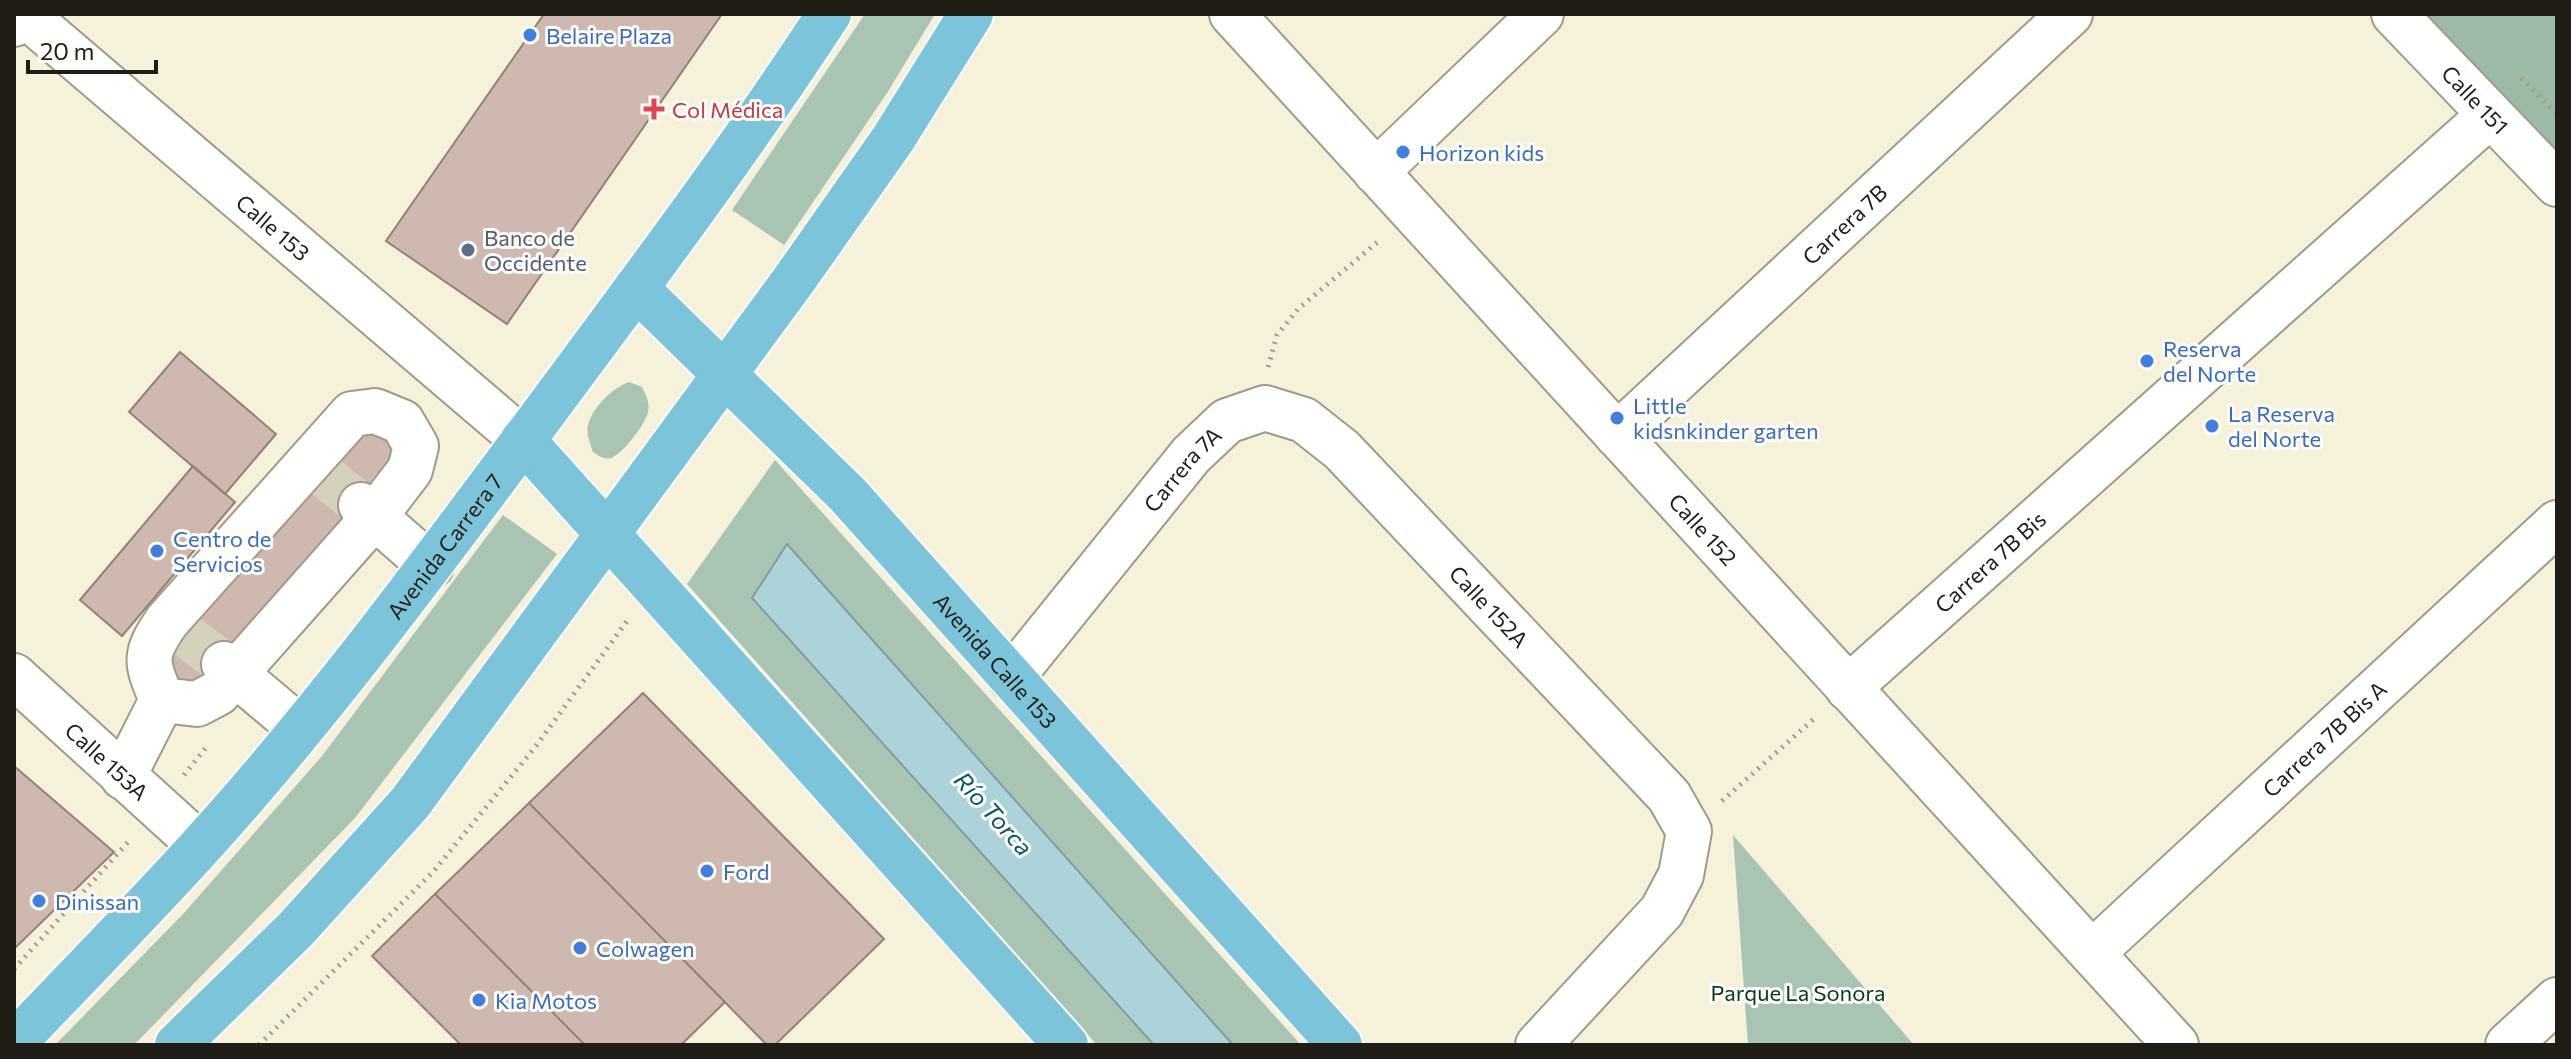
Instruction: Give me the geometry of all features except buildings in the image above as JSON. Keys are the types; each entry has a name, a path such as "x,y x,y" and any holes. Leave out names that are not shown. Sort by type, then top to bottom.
{"main road":[{"name":"Avenida Carrera 7","path":"14,1043 201,846 301,729 431,566 779,90 829,14"},
{"path":"177,1045 296,929 410,803 726,374 893,139 971,14"},
{"name":"Avenida Calle 153","path":"636,288 848,495 1340,1045"},
{"path":"523,440 1066,1045"}],"street":[{"path":"14,24 24,14"},
{"path":"14,49 24,14"},
{"name":"Calle 153","path":"24,14 523,440"},
{"name":"Calle 152","path":"1232,14 2176,1045"},
{"path":"1376,172 1541,14"},
{"name":"Carrera 7B","path":"1617,435 2070,14"},
{"name":"Calle 151","path":"2394,14 2557,184"},
{"name":"Carrera 7B Bis","path":"1848,688 2490,115"},
{"path":"402,422 446,374"},
{"name":"Carrera 7A","path":"1011,678 1191,455 1227,421 1265,408"},
{"name":"Calle 152A","path":"1265,408 1304,420 1342,450 1669,796 1689,831"},
{"path":"123,777 162,700 149,668 151,644 174,626 313,466 352,414 375,411 402,422 416,446 410,470 367,511 229,669 218,693 197,704 162,700"},
{"path":"367,511 431,566"},
{"name":"Carrera 7B Bis A","path":"2092,953 2557,523"},
{"path":"229,669 301,729"},
{"name":"Calle 153A","path":"14,676 201,846"},
{"path":"1538,1045 1662,911 1681,875 1689,831"},
{"path":"2508,1045 2557,1000"}],"path":[{"path":"1265,408 1268,366 1277,335 1298,309 1413,212"},
{"path":"259,1045 433,872 536,746 633,613"},
{"path":"1689,831 1848,688"}],"green space":[{"path":"865,14 935,14 887,93 784,245 732,210"},
{"path":"2416,14 2557,14 2557,158"},
{"path":"629,382 642,387 648,412 627,445 616,456 603,458 593,452 588,425 604,399"},
{"path":"775,460 1301,1045 1097,1045 687,584"},
{"path":"503,515 557,554 355,818 134,1045 55,1045 184,913 322,756"},
{"name":"Parque La Sonora","path":"1733,835 1914,1045 1748,1045"}],"water":[{"name":"Río Torca","path":"787,544 1233,1045 1154,1045 752,598"}],"tunnel":[{"path":"318,471 361,505"},
{"path":"180,631 224,664"}],"place":[{"name":"Belaire Plaza","path":"530,35"},
{"name":"Col Médica","path":"654,109"},
{"name":"Horizon kids","path":"1403,152"},
{"name":"Banco de Occidente","path":"468,250"},
{"name":"Reserva del Norte","path":"2147,361"},
{"name":"Little kidsnkinder garten","path":"1617,418"},
{"name":"La Reserva del Norte","path":"2212,426"},
{"name":"Centro de Servicios","path":"157,551"},
{"name":"Ford","path":"707,871"},
{"name":"Dinissan","path":"39,901"},
{"name":"Colwagen","path":"580,948"},
{"name":"Kia Motos","path":"479,1000"}]}
